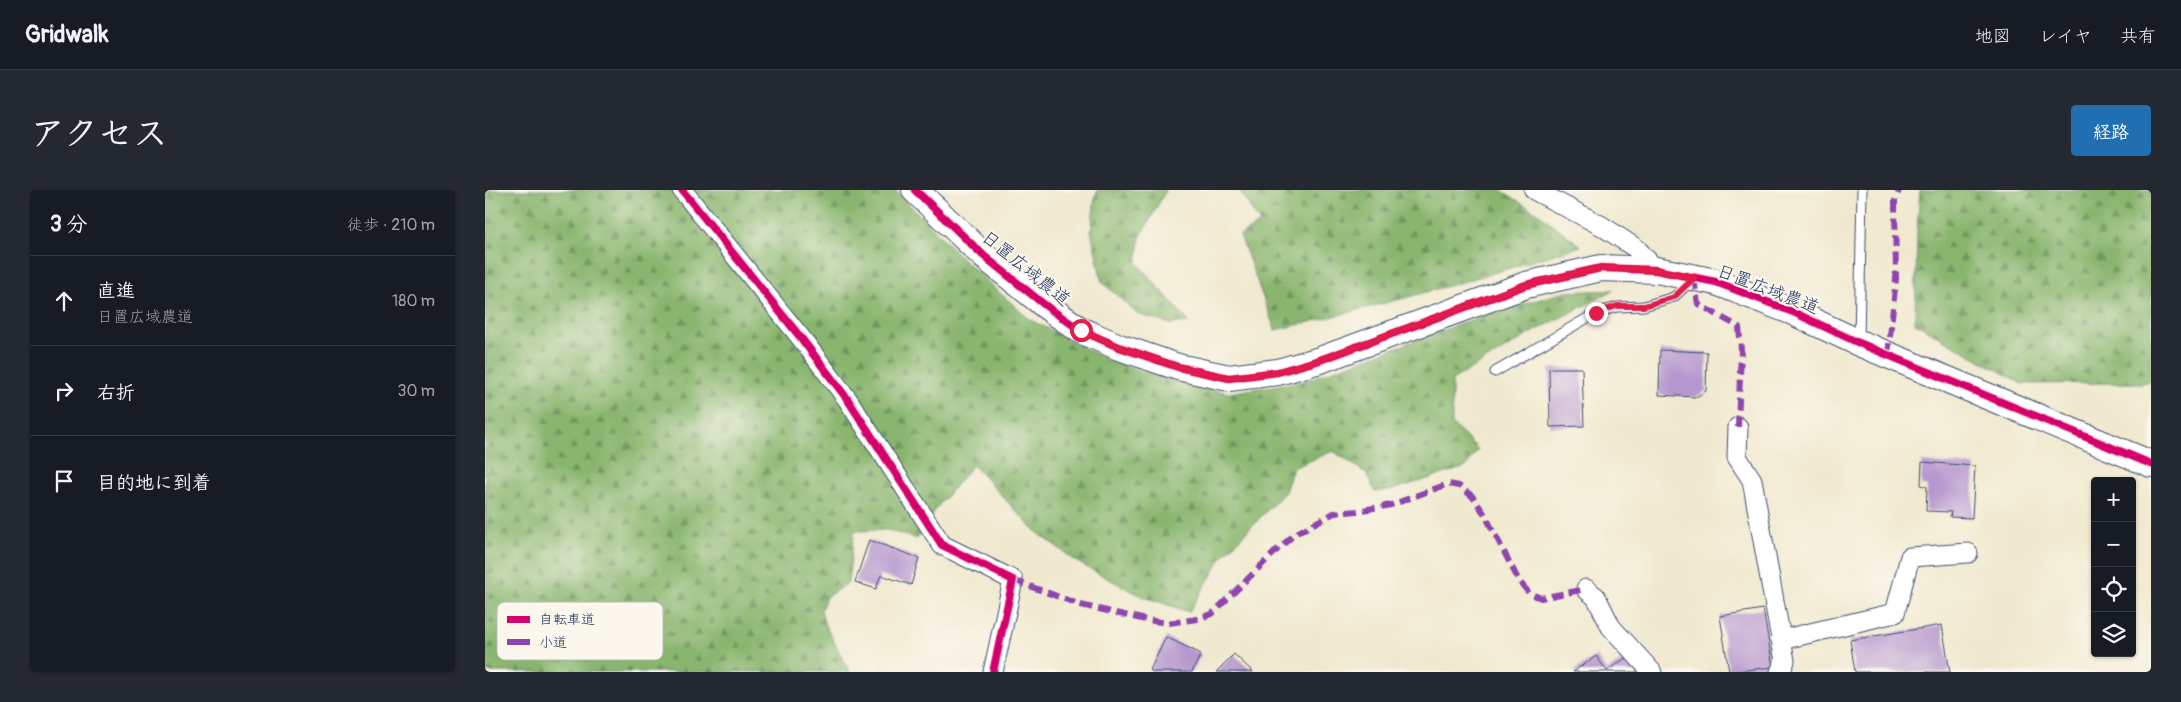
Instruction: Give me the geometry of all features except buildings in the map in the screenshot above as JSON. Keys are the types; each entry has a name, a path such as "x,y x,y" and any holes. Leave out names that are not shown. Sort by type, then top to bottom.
{"street":[{"path":"683,190 801,338 847,400 942,545 1013,580 993,672"},
{"name":"日置広域農道","path":"915,190 983,256 1046,306 1081,330 1119,347 1178,367 1229,378 1278,372 1311,362 1525,285 1601,268 1656,270 1716,282 1793,312 1859,343 2151,464"},
{"path":"1534,190 1602,226 1637,249 1656,270"},
{"path":"1738,427 1737,457 1752,480 1785,661 1780,672"},
{"path":"1781,640 1895,612 1910,557 1969,553"},
{"path":"1586,589 1596,597 1611,628 1652,672"}],"lane":[{"path":"1859,343 1863,190"},
{"path":"1495,372 1596,313 1617,306 1644,306 1674,297 1694,278"}],"green space":[{"path":"485,190 895,190 966,262 1029,319 1106,359 1169,380 1229,393 1304,381 1482,316 1565,292 1614,290 1537,330 1452,380 1452,424 1478,449 1466,467 1395,489 1375,492 1366,473 1333,451 1293,468 1285,492 1223,556 1189,612 1141,596 1077,562 1033,529 973,465 935,510 917,539 888,530 854,531 848,583 826,597 821,610 824,623 850,672 485,672"},
{"path":"1098,190 1166,190 1140,238 1137,263 1189,322 1171,324 1137,314 1102,282 1091,231 1095,196"},
{"path":"1239,190 1501,190 1542,216 1581,246 1429,291 1275,330 1240,235 1260,223"},
{"path":"1920,190 2151,190 2151,381 2141,383 2022,384 1915,323"}],"marked path":[{"path":"1888,355 1896,279 1895,201 1899,190"},
{"path":"1694,278 1698,304 1739,327 1741,350 1738,427"},
{"path":"1013,580 1081,605 1146,620 1169,623 1197,619 1212,614 1278,549 1295,534 1315,523 1334,513 1391,505 1448,484 1459,486 1472,496 1484,513 1519,581 1529,593 1541,598 1586,589"}],"cycle path":[{"path":"682,190 801,338 848,400 942,545 1013,580 993,672"},
{"path":"915,190 984,256 1046,306 1080,330 1119,347 1178,367 1229,378 1278,372 1320,360 1526,285 1601,268 1656,270 1716,282 1793,312 1859,343 2151,464"}],"route":[{"path":"1081,330 1119,347 1178,367 1229,378 1278,372 1319,360 1525,285 1601,268 1656,270 1694,278 1674,297 1644,306 1617,306 1596,313"}]}
